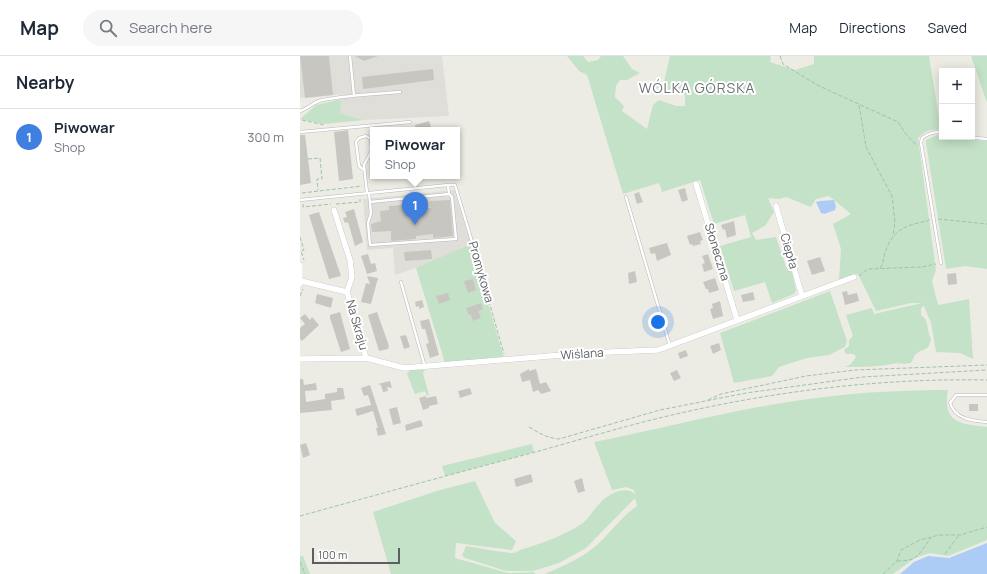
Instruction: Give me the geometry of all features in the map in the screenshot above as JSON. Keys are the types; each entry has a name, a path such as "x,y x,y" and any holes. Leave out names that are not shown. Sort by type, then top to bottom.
{"street":[{"name":"Słoneczna","path":"696,184 737,320"},
{"name":"Ciepła","path":"776,206 802,296"},
{"name":"Na Skraju","path":"334,210 350,260 352,277 347,292 366,358"},
{"path":"300,264 300,283"},
{"name":"Wiślana","path":"300,359 366,358 404,368 658,350 670,347 737,320 854,277"},
{"name":"Na Skraju","path":"300,283 347,292"}],"lane":[{"path":"350,56 354,96"},
{"path":"300,110 306,110 320,101 400,92"},
{"path":"300,132 410,122"},
{"path":"939,132 933,132 922,138 922,150 941,263"},
{"path":"364,170 359,166 356,146 358,140 363,136 370,139"},
{"path":"975,138 987,139"},
{"path":"300,200 368,193 448,185 449,194 452,197 456,239 370,245 368,223 371,213 370,202 368,193 366,186 364,165 370,152"},
{"name":"Promykowa","path":"448,185 455,185 473,245"},
{"path":"370,202 449,194"},
{"path":"626,197 670,347"},
{"path":"401,282 426,367"},
{"path":"987,395 956,395 950,403 956,413 965,419 987,422"}],"path":[{"path":"780,56 783,64 799,74 859,105 898,122 905,133 922,150"},
{"path":"859,105 866,147 892,196 895,222 893,236 885,254 884,263 880,268"},
{"path":"302,120 331,125"},
{"path":"308,159 320,158 322,179 317,179 318,190"},
{"path":"302,193 318,190 366,186"},
{"path":"893,236 910,224 934,218 987,224"},
{"name":"Promykowa","path":"473,245 507,360"},
{"path":"854,277 861,275 868,268 922,267 941,263"},
{"path":"706,401 721,394 799,378 855,370 987,365"},
{"path":"529,427 540,434 560,439 660,410 791,386 863,378 987,370"},
{"path":"300,516 614,430 717,405 788,393 870,383 941,379 987,380"},
{"path":"883,574 897,561 901,550 920,540 932,537 960,535 987,527"},
{"path":"945,554 960,535"},
{"path":"897,561 909,561 917,558 932,537"},
{"path":"300,562 305,574"}],"shaded area":[{"path":"300,56 442,56 449,116 364,120 340,113 343,94 300,98"},
{"path":"454,190 471,244 430,263 395,275 393,248 367,250 363,199"}],"green space":[{"path":"567,56 583,56 588,62 598,60 601,56 623,56 632,69 640,73 627,80 620,80 616,86 615,97 624,106 622,111 647,129 653,105 659,100 676,106 685,106 685,95 677,88 668,90 655,87 664,82 670,56 771,56 770,62 795,70 814,64 814,56 929,56 939,118 939,130 928,131 918,138 936,270 932,281 938,305 969,299 973,359 960,353 936,352 931,323 924,306 921,308 921,315 926,320 931,338 928,347 916,354 911,363 894,363 869,367 845,367 851,364 856,357 854,354 846,354 844,350 849,346 849,340 853,336 846,315 872,308 874,314 922,303 911,303 876,311 858,274 839,280 841,249 833,224 851,214 829,196 816,199 811,207 786,197 779,199 768,198 774,212 765,226 752,233 756,240 776,237 786,267 792,272 796,290 794,294 772,303 765,282 734,291 720,246 751,237 745,215 714,224 700,180 662,192 659,183 623,194 587,75 579,71"},
{"path":"971,56 987,56 987,103"},
{"path":"342,99 340,113 364,120 324,124 300,119 316,105"},
{"path":"937,135 939,136 939,140 987,141 987,269 965,266 946,269 926,140"},
{"path":"471,244 504,358 445,363 416,268"},
{"path":"830,291 847,341 845,347 829,355 807,358 779,367 772,376 734,383 720,333"},
{"path":"410,370 425,370 423,373 429,395 427,396 425,391 415,394 407,374"},
{"path":"948,390 948,409 955,420 969,425 987,427 987,540 948,556 930,553 915,558 893,574 545,574 587,553 598,544 631,510 637,506 635,498 586,548 559,563 533,571 506,571 465,558 462,555 466,546 515,553 566,533 580,525 603,500 612,494 627,490 635,494 634,490 626,487 612,490 594,442 737,411 795,401 839,395"},
{"path":"532,444 534,452 445,476 442,466"},
{"path":"475,481 495,523 516,541 512,550 456,543 455,558 508,573 533,572 536,574 391,574 373,512 440,490"},
{"path":"300,556 303,556 310,574 300,574"}],"water":[{"path":"834,200 836,206 835,210 824,214 821,213 816,202"},
{"path":"987,543 987,574 900,574 914,562 928,556 949,558"}],"building":[{"path":"300,56 329,56 333,95 305,98"},
{"path":"355,56 378,56 364,61"},
{"path":"433,69 434,80 363,89 362,77"},
{"path":"429,121 431,127 415,127 415,125"},
{"path":"348,130 353,179 339,181 334,132"},
{"path":"300,135 305,135 311,183 300,185"},
{"path":"685,188 688,200 682,202 678,190"},
{"path":"639,192 643,202 637,204 634,194"},
{"path":"450,200 453,236 433,238 433,234 416,236 416,239 391,241 391,231 372,232 371,224 381,221 380,211 389,210 389,206 414,204 414,210 431,208 430,201"},
{"path":"354,209 363,242 355,246 348,222 345,223 343,218 347,217 345,212"},
{"path":"319,212 341,276 329,279 309,215"},
{"path":"734,221 736,235 727,238 725,229 723,230 721,225"},
{"path":"700,232 703,240 700,241 701,244 693,246 692,244 690,245 687,236"},
{"path":"667,243 671,255 657,261 655,253 651,254 649,248"},
{"path":"431,250 432,259 405,261 404,252"},
{"path":"368,254 371,264 375,263 377,271 367,274 361,256"},
{"path":"708,254 713,269 704,272 702,264 705,263 702,256"},
{"path":"820,257 825,271 812,275 807,261"},
{"path":"635,271 637,282 629,284 628,273"},
{"path":"956,273 957,284 948,285 947,274"},
{"path":"367,276 378,278 371,304 361,302 366,283 370,284"},
{"path":"715,278 719,290 709,293 703,282"},
{"path":"473,279 476,290 468,293 464,281"},
{"path":"847,291 848,295 857,293 859,301 845,305 842,292"},
{"path":"753,292 755,300 743,302 741,295"},
{"path":"448,293 450,300 439,304 436,296"},
{"path":"317,294 333,298 331,308 315,303"},
{"path":"422,300 424,307 419,309 419,306 416,307 415,302"},
{"path":"720,301 723,316 713,319 710,309 713,308 712,304"},
{"path":"481,303 483,309 478,311 481,318 473,321 466,308"},
{"path":"340,312 350,349 341,352 330,318 330,315"},
{"path":"377,312 389,346 388,349 379,351 368,315"},
{"path":"305,314 310,320 312,317 319,325 302,341 300,339 300,328 305,324 300,318"},
{"path":"429,319 439,355 430,358 426,344 429,343 425,329 422,329 420,321"},
{"path":"406,335 410,347 404,349 400,336"},
{"path":"719,343 721,350 713,354 710,346"},
{"path":"686,350 688,356 680,359 678,353"},
{"path":"529,369 529,371 536,369 540,384 546,382 551,391 541,394 538,390 533,392 530,380 522,382 520,374"},
{"path":"677,370 681,378 674,381 670,373"},
{"path":"300,379 303,379 304,385 316,383 317,390 305,391 306,402 325,399 325,394 337,392 337,388 343,388 345,399 331,401 332,410 300,413"},
{"path":"390,381 392,388 387,387 388,391 383,392 381,385 378,384"},
{"path":"370,385 386,434 378,436 376,428 378,428 373,411 357,416 355,409 371,405 368,395 364,396 361,388"},
{"path":"470,388 472,394 460,398 458,391"},
{"path":"426,396 426,398 436,396 438,404 429,406 429,408 423,410 419,398"},
{"path":"969,404 978,404 978,411 969,411"},
{"path":"397,407 401,423 393,425 389,409"},
{"path":"421,420 423,426 406,431 405,425"},
{"path":"306,443 310,455 303,458 300,445"},
{"path":"531,474 533,482 516,487 514,479"},
{"path":"582,478 585,491 578,493 574,481"}],"place":[{"name":"Piwowar","path":"415,225"}],"district":[{"name":"WÓLKA GÓRSKA","path":"697,88"}]}
